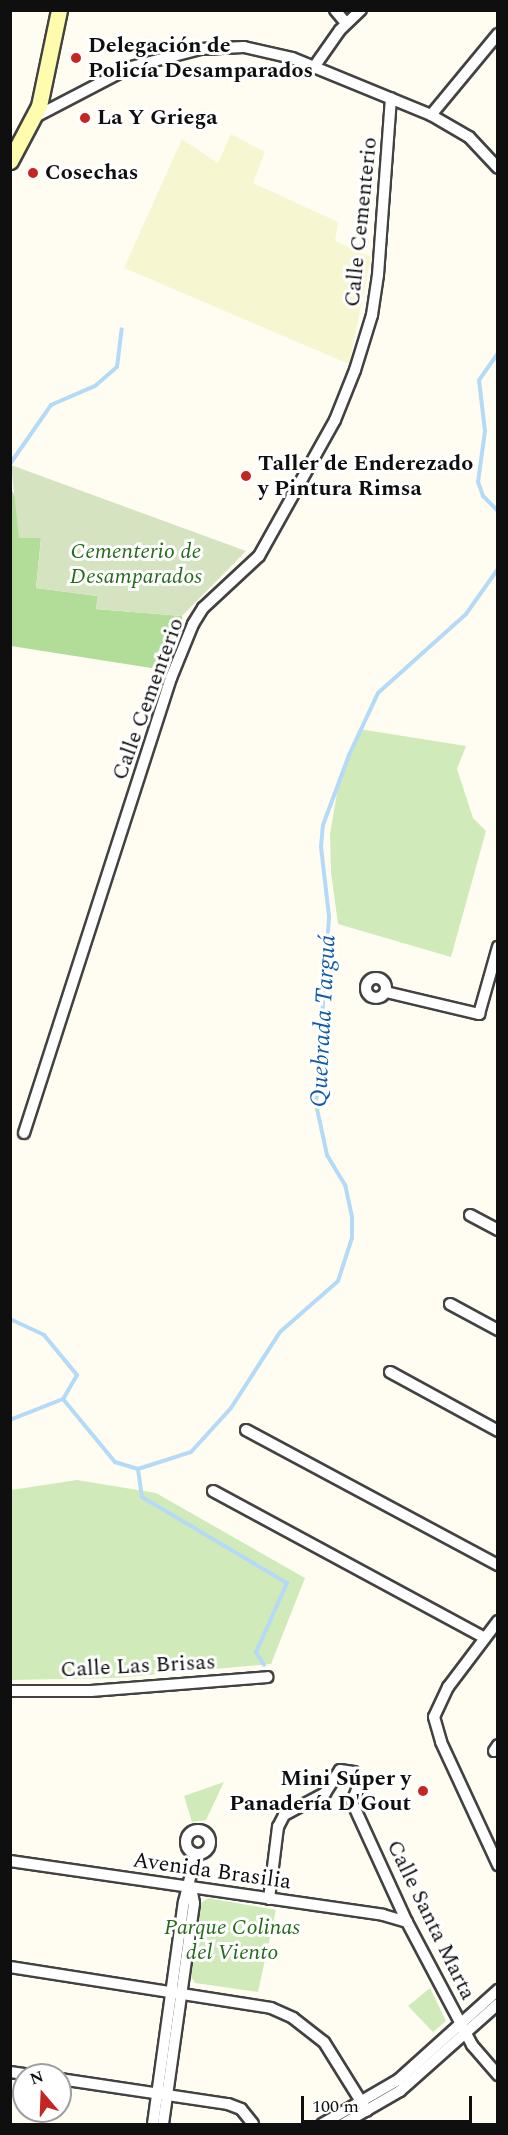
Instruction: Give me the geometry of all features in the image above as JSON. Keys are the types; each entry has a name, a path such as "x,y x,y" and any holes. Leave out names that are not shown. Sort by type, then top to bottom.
{"main road":[{"path":"10,161 35,117 59,10"}],"street":[{"path":"335,10 346,23"},
{"path":"314,68 346,23 361,10"},
{"path":"431,115 498,34"},
{"path":"35,117 131,67 200,49 265,50 431,115 469,137 498,168"},
{"name":"Calle Cementerio","path":"24,1133 171,678 193,624 203,608 259,556 330,428 355,370 372,315 378,275 391,98"},
{"path":"386,992 479,1014 498,947"},
{"path":"470,1215 498,1230"},
{"path":"450,1304 498,1330"},
{"path":"390,1372 498,1431"},
{"path":"246,1430 498,1565"},
{"path":"213,1491 485,1638"},
{"path":"498,1621 437,1705 435,1724 498,1865"},
{"name":"Calle Las Brisas","path":"10,1690 91,1691 267,1677"},
{"name":"Calle Santa Marta","path":"269,1899 278,1827 284,1815 325,1793 336,1773 350,1769 358,1781 352,1802 407,1922 463,2028 481,2058 498,2075"},
{"path":"163,2124 163,2094 177,1991 184,1902 191,1888 196,1854"},
{"name":"Avenida Brasilia","path":"10,1862 269,1899 407,1922"},
{"path":"10,1967 242,2000 293,2018 324,2042 364,2107"},
{"path":"322,2124 400,2091 498,1990"},
{"path":"463,2028 498,2004"},
{"path":"72,2081 228,2104 241,2109 253,2124"},
{"path":"153,2124 163,2094"},
{"path":"343,2124 364,2107"}],"green space":[{"path":"231,134 265,152 253,183 338,222 335,241 371,257 349,364 124,268 182,139 218,163"},
{"name":"Cementerio de Desamparados","path":"11,465 246,551 182,616 96,609 98,596 36,588 41,538 19,538"},
{"path":"10,487 18,502 19,537 41,538 36,588 98,596 96,609 182,616 183,623 164,670 11,646"},
{"path":"359,729 466,746 457,769 473,818 486,831 451,957 338,924 331,873 330,834 340,775"},
{"path":"77,1480 156,1493 305,1578 271,1664 116,1678 11,1680 11,1490"},
{"path":"224,1782 206,1820 192,1822 184,1796"},
{"name":"Parque Colinas del Viento","path":"208,1898 276,1910 258,1992 195,1983 191,1977 201,1903"},
{"path":"430,1988 446,2021 433,2032 408,2006"}],"waterway":[{"path":"10,464 51,405 95,386 117,367 122,329"},
{"name":"Quebrada Targuá","path":"498,353 479,380 485,431 478,482 483,496 498,511"},
{"name":"Quebrada Targuá","path":"63,1399 115,1462 138,1469 191,1452 231,1408 280,1332 338,1281 352,1238 352,1217 345,1185 327,1155 316,1104 329,916 321,847 323,825 349,755 378,693 466,614 498,569"},
{"path":"10,1319 44,1335 77,1375 63,1399 10,1420"},
{"path":"138,1469 142,1497 287,1583 256,1652 264,1665"}],"place":[{"name":"Delegación de Policía Desamparados","path":"76,58"},
{"name":"La Y Griega","path":"85,118"},
{"name":"Cosechas","path":"33,173"},
{"name":"Taller de Enderezado y Pintura Rimsa","path":"246,476"},
{"name":"Mini Súper y Panadería D'Gout","path":"423,1791"}]}
